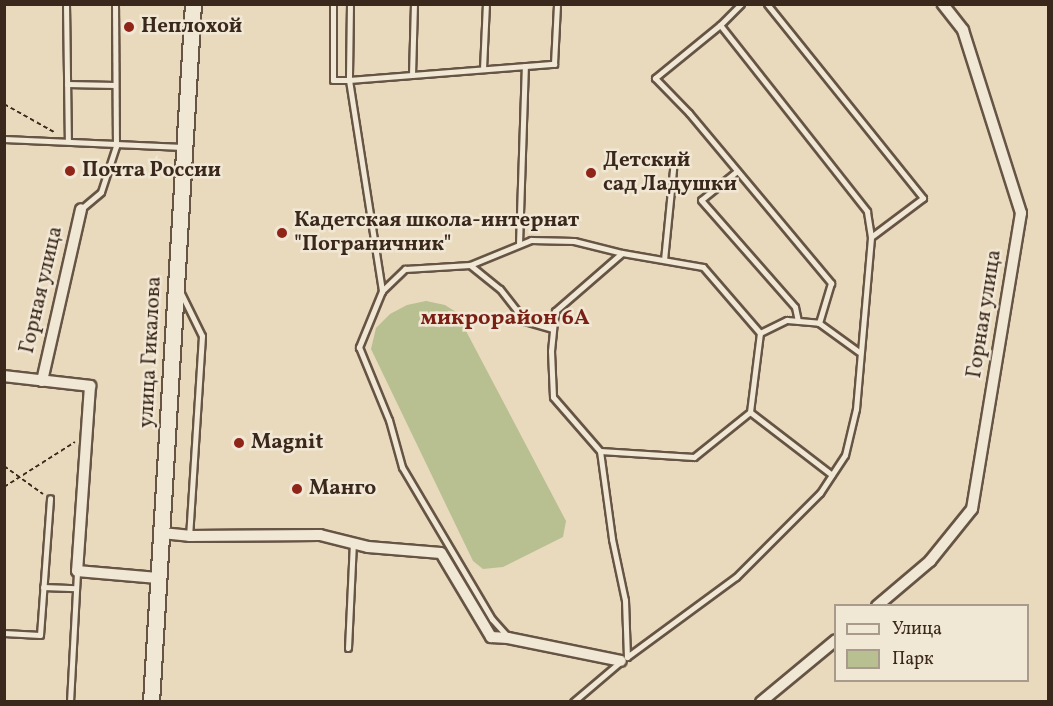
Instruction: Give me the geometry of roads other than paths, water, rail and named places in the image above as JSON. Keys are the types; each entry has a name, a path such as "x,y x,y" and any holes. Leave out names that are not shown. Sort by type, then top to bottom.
{"main road":[{"name":"улица Гикалова","path":"151,702 193,4"}],"street":[{"name":"Горная улица","path":"879,604 930,561 972,509 1021,213 963,30 943,4"},
{"name":"Горная улица","path":"42,381 81,208"},
{"path":"4,376 90,386 77,571 158,578"},
{"path":"162,532 189,536 320,535 353,543 441,553 491,637 624,659"},
{"path":"761,702 834,642"}],"lane":[{"path":"66,4 68,141"},
{"path":"81,208 101,192 116,146 115,4"},
{"path":"333,4 333,80 554,64 557,4"},
{"path":"350,4 350,80 382,291"},
{"path":"412,75 414,4"},
{"path":"483,69 486,4"},
{"path":"741,4 720,25 655,78 831,283 819,323"},
{"path":"767,4 923,198 871,237"},
{"path":"573,702 624,659 736,577 820,493 845,456 853,420 871,237 867,211 720,25"},
{"path":"519,244 525,66"},
{"path":"67,84 115,85"},
{"path":"4,139 68,141 116,146 185,147"},
{"path":"664,260 674,160"},
{"path":"736,171 701,201 795,307 798,321"},
{"path":"508,638 492,619 402,467 389,420 359,347 382,291 405,269 470,266 531,240 574,241 622,253 703,267 760,333 750,412 694,457 600,451"},
{"path":"622,253 555,311 551,351 553,398 600,451 612,539 625,600 624,659"},
{"path":"470,266 500,289 525,321 553,329"},
{"path":"176,283 202,336 189,536"},
{"path":"760,333 786,320 819,323 859,352"},
{"path":"750,412 832,475"},
{"path":"4,633 40,634 50,498"},
{"path":"348,648 353,543"},
{"path":"70,702 77,571"},
{"path":"43,588 76,588"}],"place":[{"name":"Неплохой","path":"129,27"},
{"name":"Почта России","path":"70,171"},
{"name":"Детский сад Ладушки","path":"591,173"},
{"name":"Кадетская школа-интернат \"Пограничник\"","path":"282,233"},
{"name":"Magnit","path":"239,443"},
{"name":"Манго","path":"297,489"}],"district":[{"name":"микрорайон 6А","path":"505,319"}]}
